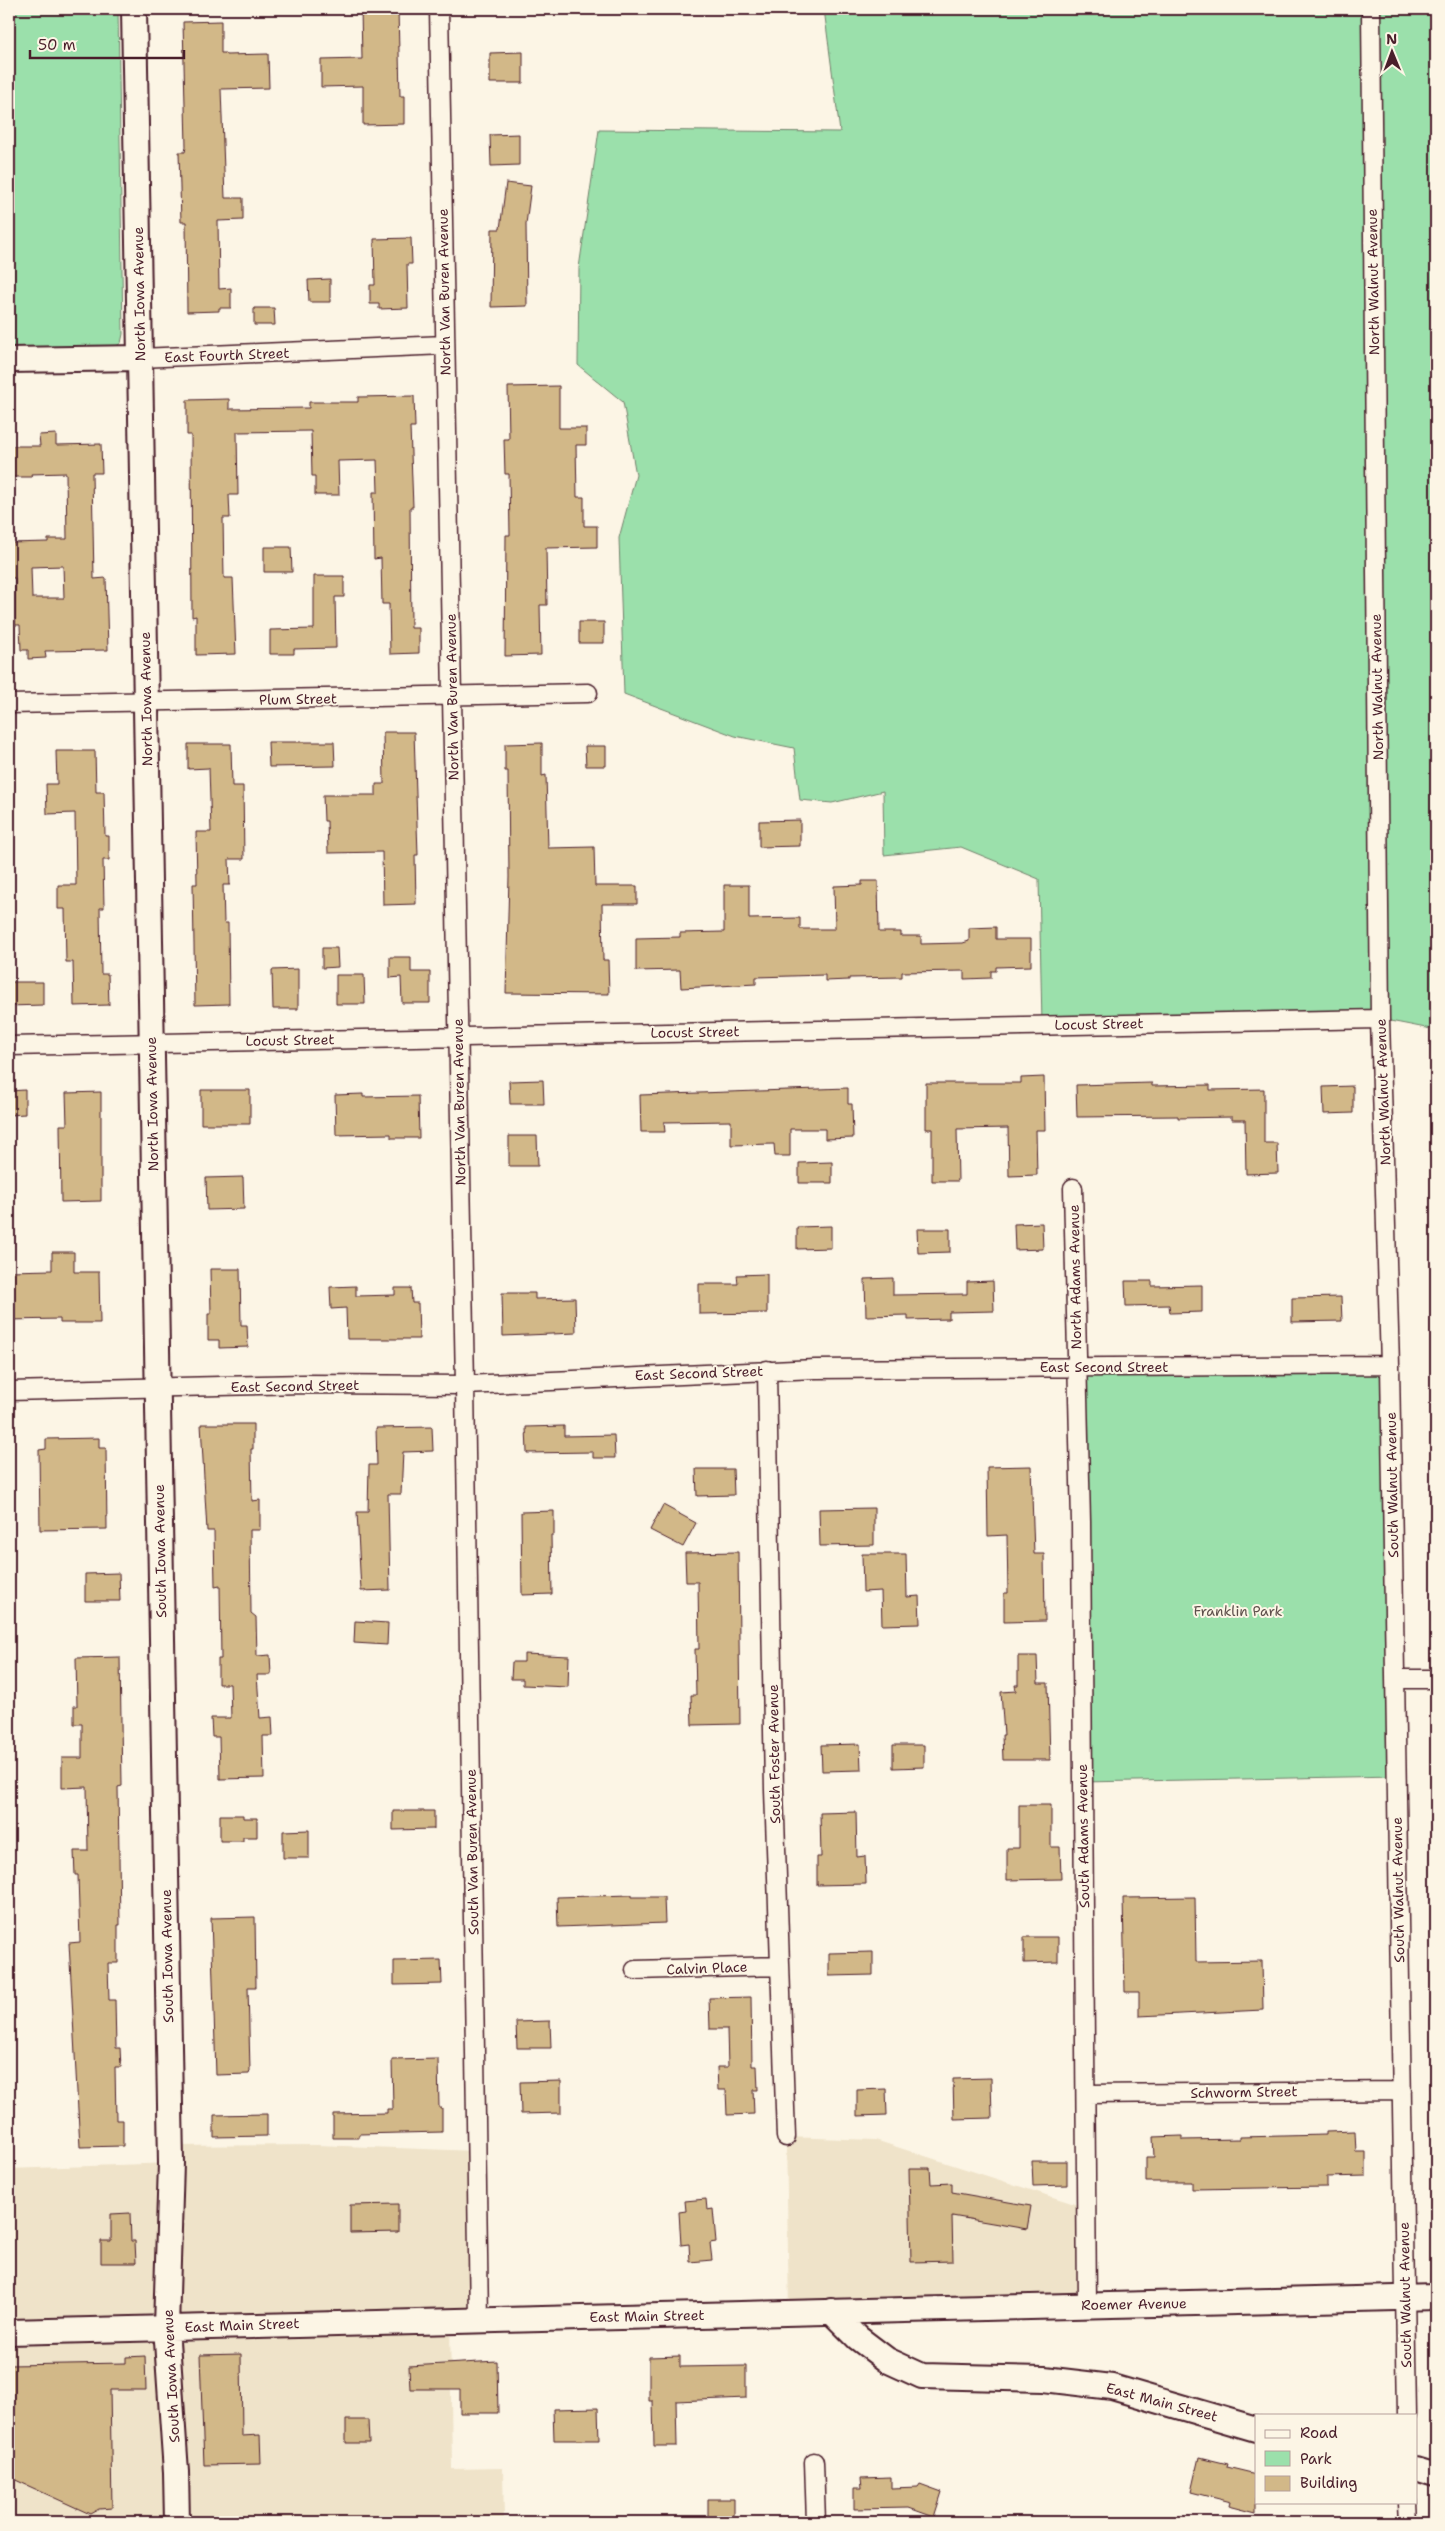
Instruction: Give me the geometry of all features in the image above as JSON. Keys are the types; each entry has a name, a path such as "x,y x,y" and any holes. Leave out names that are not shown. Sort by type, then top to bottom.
{"main road":[{"name":"North Iowa Avenue","path":"134,9 157,1389"},
{"name":"East Fourth Street","path":"9,360 140,358"},
{"name":"South Iowa Avenue","path":"157,1389 171,2163 166,2327 180,2521"},
{"name":"Roemer Avenue","path":"831,2311 1436,2297"},
{"name":"East Main Street","path":"9,2332 831,2311 858,2338 887,2360 922,2376 1044,2379 1112,2387 1255,2428"},
{"path":"1418,2470 1436,2475"}],"street":[{"name":"North Van Buren Avenue","path":"439,9 465,1385"},
{"name":"North Walnut Avenue","path":"1371,9 1380,1019 1390,1365"},
{"name":"East Fourth Street","path":"140,358 445,345"},
{"name":"Plum Street","path":"9,704 588,693"},
{"name":"Locust Street","path":"9,1046 1380,1019"},
{"name":"North Adams Avenue","path":"1074,1188 1077,1367"},
{"name":"East Second Street","path":"9,1391 157,1389 304,1384 465,1385 767,1370 1390,1365"},
{"name":"South Walnut Avenue","path":"1390,1365 1407,2414"},
{"name":"South Adams Avenue","path":"1077,1367 1087,2305"},
{"name":"South Foster Avenue","path":"767,1370 774,1790 786,2137"},
{"name":"South Van Buren Avenue","path":"465,1385 479,2320"},
{"path":"1395,1679 1436,1679"},
{"name":"Calvin Place","path":"635,1970 780,1966"},
{"name":"Schworm Street","path":"1086,2094 1402,2091"},
{"path":"814,2462 816,2522"},
{"path":"1408,2504 1409,2522"}],"shaded area":[{"path":"786,2137 875,2140 1087,2208 1087,2305 789,2312"},
{"path":"316,2145 476,2151 479,2320 450,2321 452,2469 503,2468 504,2522 9,2522 9,2346 397,2336 396,2322 9,2332 9,2169 171,2163 171,2146"}],"green space":[{"path":"9,9 118,9 123,334 121,343 110,350 9,352"},
{"path":"824,9 1436,9 1436,1030 1380,1019 1042,1025 1039,879 961,847 884,855 883,791 832,803 800,800 794,748 735,736 624,694 619,538 636,475 623,402 578,365 579,268 599,130 840,132"},
{"name":"Franklin Park","path":"1390,1365 1397,1776 1083,1782 1077,1367"}],"building":[{"path":"361,9 398,9 400,96 404,96 404,124 363,125 363,86 321,87 321,60 362,59"},
{"path":"221,21 221,53 226,55 268,54 269,88 221,89 225,198 243,198 243,220 218,221 219,289 231,288 231,308 219,308 219,311 187,312 186,222 181,222 179,152 185,152 186,147 183,22"},
{"path":"523,52 523,83 490,83 490,53"},
{"path":"519,134 519,165 491,166 490,135"},
{"path":"506,183 531,186 526,224 527,306 491,307 492,229 500,229"},
{"path":"411,238 412,264 407,264 408,308 379,309 379,304 370,304 370,285 375,285 374,239"},
{"path":"330,279 330,302 309,302 308,280"},
{"path":"254,308 274,308 275,325 254,325"},
{"path":"559,386 559,428 586,428 586,445 576,445 577,497 584,497 584,526 597,526 597,547 546,548 547,605 540,605 541,655 505,656 506,535 510,535 509,474 505,474 504,439 509,439 508,387"},
{"path":"414,396 415,427 410,427 413,507 410,507 411,628 419,628 419,653 390,654 389,604 382,604 381,558 374,559 373,492 378,492 377,460 338,461 339,495 315,495 315,476 312,476 311,431 237,432 238,495 229,495 230,518 223,518 224,578 233,578 236,654 196,655 196,616 192,617 191,435 187,435 187,400 229,399 229,409 309,408 309,402 358,402 358,397"},
{"path":"56,434 56,445 101,444 102,473 92,473 94,579 106,578 108,650 45,651 46,658 28,659 28,650 21,650 20,625 15,625 15,578 9,578 9,543 48,542 48,539 67,539 66,473 31,474 32,477 9,477 9,446 40,446 39,435","holes":["63,566 64,598 32,598 31,567"]},
{"path":"264,547 291,547 292,572 264,572"},
{"path":"314,576 344,576 344,597 335,597 336,648 294,649 294,654 270,654 270,630 314,629"},
{"path":"579,622 604,622 604,643 579,643"},
{"path":"383,732 414,732 418,855 415,855 416,904 383,905 382,852 328,853 327,821 324,821 323,795 376,795 376,784 384,784"},
{"path":"268,742 334,742 335,766 269,767"},
{"path":"542,743 542,776 546,775 548,848 594,847 595,886 637,886 637,904 602,904 603,960 608,960 609,994 506,993 509,877 508,771 505,771 505,744"},
{"path":"188,744 231,744 232,786 243,786 244,859 229,859 230,885 223,885 224,923 228,923 229,1004 195,1005 193,884 197,884 196,832 211,832 209,768 188,769"},
{"path":"585,746 606,746 606,766 586,766"},
{"path":"56,751 95,751 96,792 104,792 105,836 109,836 109,860 103,860 104,908 100,908 101,974 108,974 109,1005 74,1006 73,962 66,962 65,909 58,909 58,885 76,885 75,813 47,814 46,784 57,784"},
{"path":"800,820 800,846 759,847 759,821"},
{"path":"862,881 878,881 879,932 901,932 901,936 921,936 921,944 963,943 969,941 969,928 996,927 996,939 1031,939 1031,966 996,967 996,971 991,971 991,978 964,979 964,971 902,972 902,977 849,978 849,980 825,981 825,975 756,977 756,984 681,988 680,970 636,971 636,938 680,937 680,933 724,932 724,885 749,885 749,919 800,918 800,929 835,929 834,886 862,885"},
{"path":"322,948 337,948 338,967 322,968"},
{"path":"390,957 411,957 411,972 430,972 430,1003 402,1003 401,977 390,978"},
{"path":"298,969 298,1009 273,1009 272,970"},
{"path":"336,975 364,975 365,1004 336,1004"},
{"path":"9,982 43,982 43,1005 9,1006"},
{"path":"1044,1077 1045,1130 1036,1130 1037,1175 1009,1176 1008,1128 957,1129 958,1181 932,1181 932,1129 926,1129 926,1083 1021,1083 1021,1078"},
{"path":"543,1080 544,1104 510,1104 509,1081"},
{"path":"1152,1083 1152,1086 1210,1085 1210,1090 1264,1089 1264,1143 1277,1143 1278,1173 1246,1174 1245,1120 1232,1120 1232,1117 1178,1118 1178,1116 1077,1117 1076,1085"},
{"path":"1353,1086 1353,1113 1324,1114 1323,1087"},
{"path":"848,1088 848,1104 852,1104 853,1138 825,1139 825,1129 790,1129 790,1156 775,1156 774,1144 731,1145 731,1121 664,1122 665,1132 641,1132 640,1095"},
{"path":"25,1090 25,1114 9,1115 9,1091"},
{"path":"201,1090 250,1090 250,1124 201,1124"},
{"path":"101,1092 101,1201 61,1202 60,1125 67,1125 66,1093"},
{"path":"363,1094 363,1097 418,1096 419,1138 391,1138 391,1134 336,1135 335,1095"},
{"path":"509,1136 537,1136 538,1166 509,1166"},
{"path":"832,1162 832,1183 799,1183 799,1163"},
{"path":"243,1177 244,1209 207,1210 206,1178"},
{"path":"1042,1223 1043,1249 1015,1250 1014,1224"},
{"path":"831,1226 831,1248 797,1249 797,1227"},
{"path":"917,1229 950,1229 950,1252 918,1253"},
{"path":"52,1252 74,1252 74,1272 99,1272 100,1323 60,1323 60,1319 9,1320 9,1271 52,1270"},
{"path":"210,1269 240,1269 241,1325 247,1325 248,1347 219,1348 219,1340 208,1340 208,1314 211,1314"},
{"path":"767,1274 767,1313 699,1314 699,1284 738,1284 737,1275"},
{"path":"893,1278 893,1295 967,1294 967,1282 993,1281 994,1311 949,1312 949,1319 908,1320 908,1315 866,1316 865,1279"},
{"path":"1125,1281 1152,1281 1152,1286 1202,1285 1202,1312 1170,1313 1169,1305 1126,1306"},
{"path":"356,1286 356,1296 395,1295 395,1288 411,1288 412,1303 418,1303 419,1339 347,1339 346,1308 331,1309 330,1287"},
{"path":"502,1293 535,1293 535,1299 575,1298 576,1333 503,1336"},
{"path":"1341,1297 1342,1321 1292,1322 1292,1298"},
{"path":"201,1424 253,1424 253,1449 251,1449 252,1501 260,1500 260,1530 250,1530 251,1613 256,1617 257,1656 270,1655 271,1675 257,1675 260,1718 272,1717 273,1736 263,1736 264,1778 220,1779 219,1737 212,1737 211,1718 231,1718 230,1684 218,1684 218,1659 221,1659 220,1586 215,1587 214,1531 207,1531"},
{"path":"564,1426 564,1436 614,1435 615,1458 593,1458 593,1452 527,1453 526,1427"},
{"path":"432,1427 433,1451 403,1452 401,1494 388,1494 390,1590 361,1591 357,1512 368,1512 369,1465 377,1465 376,1428"},
{"path":"99,1438 99,1448 106,1448 107,1529 40,1530 39,1450 46,1449 46,1439"},
{"path":"1031,1466 1034,1554 1044,1554 1045,1621 1004,1622 1004,1593 1008,1593 1007,1535 988,1536 987,1467"},
{"path":"696,1469 733,1469 734,1495 697,1496"},
{"path":"663,1505 696,1523 683,1547 650,1530"},
{"path":"874,1508 874,1545 820,1546 819,1509"},
{"path":"554,1511 554,1535 551,1535 552,1594 522,1595 521,1512"},
{"path":"738,1552 740,1724 692,1725 691,1695 696,1695 695,1649 699,1649 698,1582 686,1582 685,1553"},
{"path":"862,1554 906,1554 907,1597 919,1596 920,1624 882,1625 881,1591 863,1592"},
{"path":"119,1573 120,1601 85,1601 85,1574"},
{"path":"355,1621 388,1623 387,1645 354,1643"},
{"path":"524,1654 569,1656 568,1687 523,1685 523,1679 511,1679 512,1662 524,1662"},
{"path":"1018,1656 1037,1656 1038,1683 1048,1683 1050,1760 1003,1760 1002,1735 1004,1735 1001,1692 1016,1691 1015,1685 1018,1685"},
{"path":"120,1657 122,1786 118,1787 120,1925 118,1925 118,1963 108,1963 109,2000 115,2000 116,2048 120,2048 121,2067 115,2067 116,2120 123,2120 123,2146 80,2147 69,1943 80,1942 78,1875 75,1875 74,1851 88,1851 87,1787 62,1788 62,1758 82,1758 82,1724 74,1724 74,1706 77,1706 76,1658"},
{"path":"860,1744 861,1770 822,1771 821,1745"},
{"path":"893,1745 924,1745 924,1767 893,1768"},
{"path":"1019,1805 1051,1805 1051,1847 1060,1847 1061,1879 1007,1880 1007,1848 1019,1848"},
{"path":"393,1811 434,1811 434,1829 393,1830"},
{"path":"856,1812 857,1857 865,1856 866,1884 817,1885 817,1857 821,1857 820,1813"},
{"path":"220,1815 243,1815 243,1818 257,1818 257,1837 243,1837 243,1841 220,1841"},
{"path":"309,1830 309,1858 283,1858 283,1831"},
{"path":"632,1895 632,1897 664,1897 665,1923 558,1927 557,1897"},
{"path":"1195,1897 1196,1962 1262,1961 1263,2010 1139,2016 1139,1992 1125,1992 1123,1898"},
{"path":"255,1917 256,1987 248,1987 250,2071 249,2074 216,2075 211,1918"},
{"path":"1024,1937 1058,1937 1058,1962 1024,1963"},
{"path":"873,1952 873,1975 829,1976 829,1953"},
{"path":"441,1960 442,1984 394,1985 394,1961"},
{"path":"751,1997 752,2066 757,2066 758,2090 753,2090 754,2114 727,2115 726,2090 718,2090 717,2067 728,2067 727,2029 710,2029 709,1998"},
{"path":"550,2021 551,2048 517,2048 516,2022"},
{"path":"438,2059 439,2108 442,2108 442,2132 359,2134 359,2138 333,2138 333,2114 387,2113 387,2109 393,2109 392,2060"},
{"path":"991,2078 992,2118 954,2119 953,2079"},
{"path":"561,2081 561,2113 521,2114 520,2082"},
{"path":"886,2089 887,2115 857,2116 857,2090"},
{"path":"267,2114 267,2136 214,2137 214,2115"},
{"path":"1355,2131 1356,2152 1366,2152 1366,2176 1327,2177 1327,2187 1192,2189 1192,2182 1146,2182 1146,2157 1154,2157 1153,2137 1182,2136 1182,2140 1240,2139 1240,2137 1326,2135 1326,2132"},
{"path":"1032,2161 1067,2161 1067,2185 1033,2186"},
{"path":"909,2168 930,2168 931,2184 952,2183 952,2192 1031,2206 1027,2229 952,2216 953,2261 911,2262"},
{"path":"706,2199 707,2210 713,2209 716,2242 710,2243 712,2260 690,2262 689,2244 681,2245 679,2212 686,2211 685,2201"},
{"path":"398,2204 398,2232 350,2233 350,2205"},
{"path":"130,2213 131,2241 135,2241 136,2263 101,2263 101,2241 111,2241 111,2214"},
{"path":"241,2354 242,2436 260,2435 261,2464 204,2465 200,2355"},
{"path":"145,2356 146,2390 110,2390 112,2508 99,2509 90,2514 9,2477 9,2365 126,2363 126,2357"},
{"path":"680,2356 680,2367 746,2366 746,2398 676,2401 677,2446 654,2446 653,2401 649,2401 649,2357"},
{"path":"497,2361 498,2413 460,2413 460,2389 410,2389 409,2366"},
{"path":"598,2408 599,2440 554,2440 553,2409"},
{"path":"346,2420 368,2420 369,2443 346,2443"},
{"path":"1199,2457 1228,2464 1227,2467 1255,2474 1256,2513 1229,2506 1230,2502 1191,2492"},
{"path":"891,2477 891,2488 918,2487 920,2484 942,2492 934,2517 909,2508 854,2509 854,2488 862,2488 861,2478"},
{"path":"708,2499 734,2499 734,2518 708,2519"}]}
